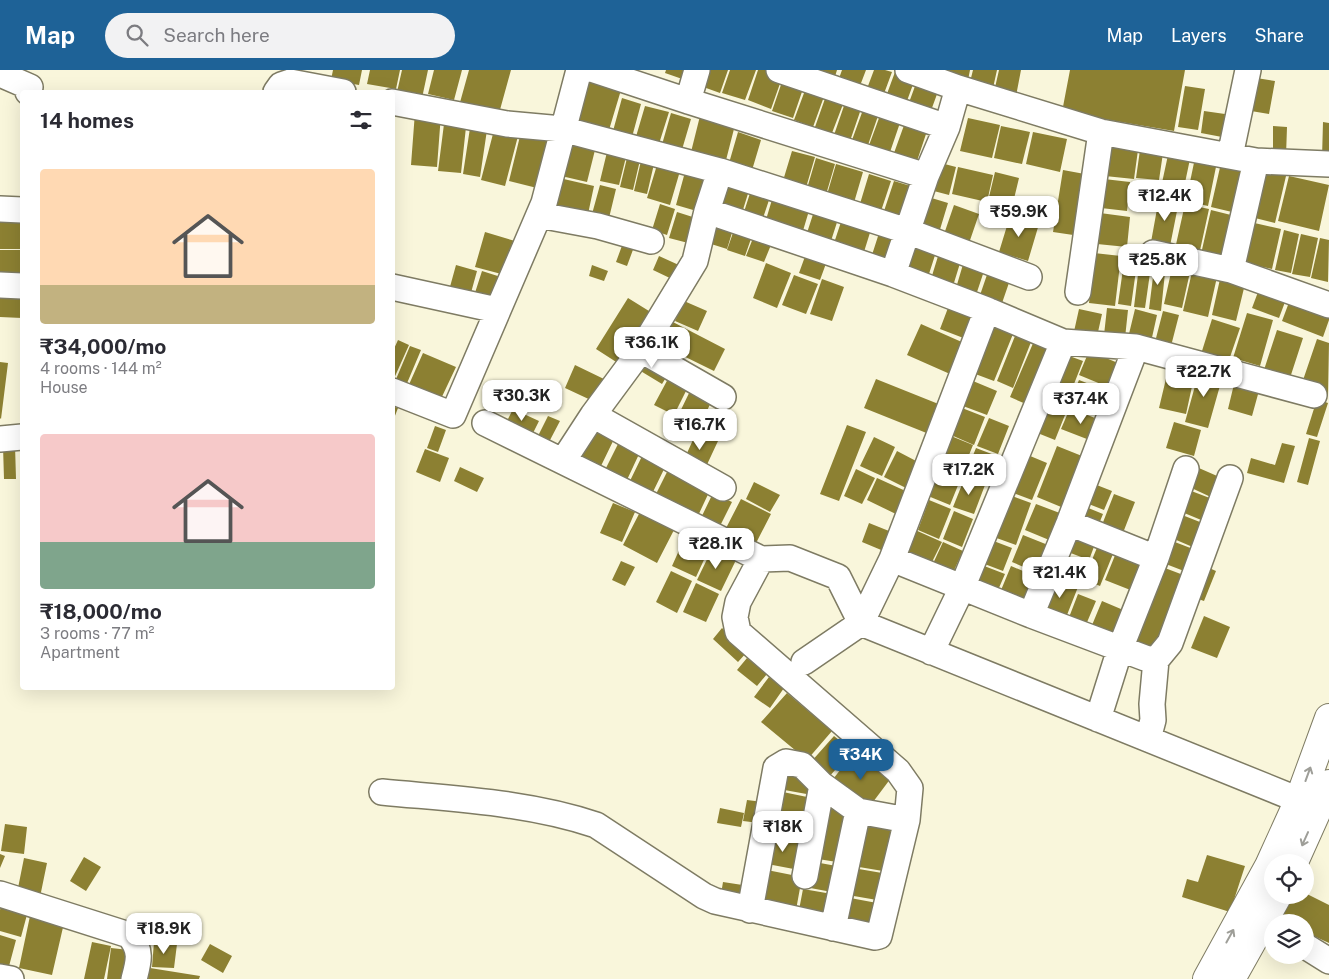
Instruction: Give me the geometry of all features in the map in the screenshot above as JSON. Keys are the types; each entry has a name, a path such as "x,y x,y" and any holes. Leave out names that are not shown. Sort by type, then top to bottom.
{"main road":[{"path":"1207,979 1269,866 1299,800 1329,718"},
{"path":"1298,854 1329,784"},
{"path":"1232,979 1264,928"}],"street":[{"path":"395,392 453,415 544,203 579,70"},
{"path":"594,70 926,176"},
{"path":"688,101 697,70"},
{"path":"779,70 947,127"},
{"path":"908,70 958,88 1101,132 1256,161 1329,164"},
{"path":"1230,156 1248,70"},
{"path":"0,74 30,87 29,90"},
{"path":"277,90 281,85 290,82 332,90"},
{"path":"892,274 926,176 947,127 958,88"},
{"path":"395,103 507,124 562,129 720,171 907,231 1029,277"},
{"path":"1078,292 1101,132"},
{"path":"1231,270 1256,161"},
{"path":"563,461 593,415 641,350 695,261 707,211 720,171"},
{"path":"0,209 20,210"},
{"path":"707,211 892,274 987,310 1063,342 1136,347 1314,395"},
{"path":"539,215 598,226 651,241"},
{"path":"1153,253 1231,270 1329,305"},
{"path":"0,285 20,286"},
{"path":"395,288 497,310"},
{"path":"804,662 862,623 892,559 987,310"},
{"path":"931,652 962,588 1063,342"},
{"path":"1031,616 1069,523 1136,347"},
{"path":"641,350 723,397"},
{"path":"593,415 723,488"},
{"path":"485,423 761,559 790,558 838,577 862,623 1299,800"},
{"path":"0,439 20,437"},
{"path":"1098,719 1120,649 1156,558 1186,469"},
{"path":"1148,739 1153,720 1152,704 1156,660 1170,643 1230,478"},
{"path":"1069,523 1156,558"},
{"path":"382,792 542,811 578,819 596,825 704,896 715,901 875,937 879,936 907,820 910,788 898,771 738,632 735,617 738,602 761,559"},
{"path":"892,559 1031,616 1120,649 1156,660"},
{"path":"750,910 776,768 786,762 802,764 822,786 858,812 907,820"},
{"path":"805,876 822,786"},
{"path":"833,928 858,812"},
{"path":"0,894 130,936 137,944 139,962 134,979"},
{"path":"1314,952 1329,961"},
{"path":"0,977 9,979"}],"building":[{"path":"333,70 362,70 359,85 331,80"},
{"path":"370,70 400,70 396,89 367,84"},
{"path":"402,70 428,70 422,98 397,92"},
{"path":"434,70 462,70 454,100 428,94"},
{"path":"469,70 511,70 498,117 459,106"},
{"path":"666,70 692,70 688,81 665,73"},
{"path":"700,70 728,70 720,93 695,84"},
{"path":"730,70 756,70 745,100 722,93"},
{"path":"758,70 768,70 783,75 771,109 748,100"},
{"path":"811,70 837,70 833,83"},
{"path":"842,70 866,70 858,91 837,84"},
{"path":"874,70 892,72 882,99 865,94"},
{"path":"947,70 970,70 968,80 946,74"},
{"path":"973,70 997,70 993,88 970,82"},
{"path":"999,70 1021,70 1016,96 994,92"},
{"path":"1070,70 1185,70 1174,131 1062,112"},
{"path":"895,72 915,79 904,109 884,102"},
{"path":"784,76 805,83 793,118 772,111"},
{"path":"1250,77 1275,81 1269,114 1245,110"},
{"path":"918,78 940,86 929,116 907,108"},
{"path":"582,79 621,90 609,130 570,118"},
{"path":"807,85 826,91 813,127 794,120"},
{"path":"1185,86 1205,89 1198,130 1178,127"},
{"path":"827,93 845,99 832,133 815,127"},
{"path":"622,98 641,104 632,137 613,131"},
{"path":"846,100 862,106 850,141 834,135"},
{"path":"645,106 669,112 658,147 635,140"},
{"path":"864,107 879,113 868,145 852,140"},
{"path":"882,110 902,117 889,155 868,148"},
{"path":"1204,111 1225,114 1222,137 1201,133"},
{"path":"415,112 441,114 437,167 411,165"},
{"path":"671,113 691,119 681,153 661,148"},
{"path":"700,116 735,125 725,164 690,156"},
{"path":"907,117 929,125 917,161 894,153"},
{"path":"968,118 1000,125 992,158 960,151"},
{"path":"1323,122 1329,123 1329,158 1322,158"},
{"path":"444,124 466,127 461,173 438,171"},
{"path":"1001,126 1030,132 1022,164 994,158"},
{"path":"1273,126 1287,127 1286,156 1273,156"},
{"path":"470,128 487,130 480,177 463,174"},
{"path":"522,128 553,136 541,189 509,181"},
{"path":"494,130 518,136 505,186 481,180"},
{"path":"738,132 761,140 750,177 727,170"},
{"path":"1033,132 1067,139 1060,172 1026,164"},
{"path":"567,139 596,146 587,182 557,175"},
{"path":"1108,146 1138,150 1134,179 1105,176"},
{"path":"1140,150 1163,153 1159,180 1136,178"},
{"path":"792,151 815,157 805,191 782,184"},
{"path":"607,152 626,157 619,185 600,181"},
{"path":"1168,155 1190,159 1182,197 1160,192"},
{"path":"627,158 640,160 633,190 620,187"},
{"path":"816,158 835,164 825,198 806,192"},
{"path":"1195,158 1217,162 1208,206 1186,201"},
{"path":"641,161 654,164 647,194 634,191"},
{"path":"937,162 956,167 949,195 930,190"},
{"path":"1221,163 1242,168 1232,212 1211,207"},
{"path":"836,164 863,172 853,206 826,198"},
{"path":"657,165 680,171 670,205 647,198"},
{"path":"958,167 993,175 987,202 952,194"},
{"path":"1063,170 1090,175 1080,236 1053,232"},
{"path":"1262,170 1286,176 1275,223 1251,217"},
{"path":"685,172 709,178 700,212 676,205"},
{"path":"995,172 1019,178 1012,207 988,201"},
{"path":"869,174 891,181 880,214 859,207"},
{"path":"727,176 751,184 741,216 717,208"},
{"path":"1289,176 1329,185 1319,231 1278,221"},
{"path":"555,177 594,186 588,214 549,205"},
{"path":"1104,179 1130,182 1127,211 1101,208"},
{"path":"894,181 917,188 906,221 883,214"},
{"path":"753,184 772,191 761,224 742,218"},
{"path":"600,185 616,189 609,218 592,214"},
{"path":"774,193 811,204 802,234 765,223"},
{"path":"925,196 948,203 938,236 915,229"},
{"path":"1159,198 1179,201 1170,246 1151,242"},
{"path":"660,204 675,209 667,235 652,230"},
{"path":"1185,204 1209,209 1199,255 1175,249"},
{"path":"816,205 840,213 830,244 806,236"},
{"path":"954,205 979,214 967,249 942,240"},
{"path":"1211,210 1231,215 1222,258 1201,254"},
{"path":"677,212 699,219 692,244 669,238"},
{"path":"844,213 873,223 863,255 833,246"},
{"path":"1100,213 1130,217 1127,247 1097,244"},
{"path":"1010,216 1039,224 1028,261 999,252"},
{"path":"0,218 20,218 20,249 0,249"},
{"path":"715,218 735,223 727,249 708,243"},
{"path":"1250,222 1281,229 1272,269 1241,262"},
{"path":"735,227 753,233 745,256 727,250"},
{"path":"880,230 898,236 889,264 871,258"},
{"path":"1284,230 1299,234 1291,273 1275,270"},
{"path":"485,232 515,241 505,275 475,267"},
{"path":"755,233 773,240 764,262 746,256"},
{"path":"1301,234 1318,238 1310,277 1292,274"},
{"path":"1320,238 1329,240 1328,282 1311,278"},
{"path":"911,241 937,249 928,277 902,269"},
{"path":"623,243 634,247 627,266 616,262"},
{"path":"0,250 20,250 20,275 0,275"},
{"path":"807,251 828,258 820,280 799,273"},
{"path":"939,253 961,260 953,286 931,279"},
{"path":"1094,253 1121,256 1115,306 1089,303"},
{"path":"1125,255 1138,256 1131,306 1118,304"},
{"path":"659,256 681,266 674,280 653,270"},
{"path":"1140,258 1152,259 1145,308 1134,307"},
{"path":"964,261 985,268 976,295 956,288"},
{"path":"1155,261 1166,263 1161,311 1149,309"},
{"path":"766,263 791,273 777,308 753,298"},
{"path":"456,265 477,271 469,300 448,294"},
{"path":"592,265 608,271 604,281 589,276"},
{"path":"990,266 1012,274 1001,306 979,298"},
{"path":"1172,268 1190,272 1182,308 1164,304"},
{"path":"482,271 504,278 494,306 473,299"},
{"path":"1192,272 1217,277 1208,317 1183,311"},
{"path":"794,275 818,284 806,314 782,305"},
{"path":"822,279 844,287 832,321 810,314"},
{"path":"1220,279 1245,284 1236,321 1212,315"},
{"path":"1261,284 1288,294 1279,318 1252,308"},
{"path":"0,294 20,294 20,318 0,317"},
{"path":"1291,297 1329,311 1329,320 1323,337 1282,321"},
{"path":"628,298 657,316 624,367 596,349"},
{"path":"951,300 977,309 966,339 940,329"},
{"path":"684,301 707,311 698,331 675,321"},
{"path":"1107,308 1128,310 1125,338 1104,335"},
{"path":"1079,309 1102,314 1096,341 1073,336"},
{"path":"1135,309 1157,315 1151,342 1128,338"},
{"path":"1163,311 1179,315 1171,346 1155,342"},
{"path":"1247,313 1273,320 1260,366 1233,358"},
{"path":"1212,319 1240,328 1229,360 1202,351"},
{"path":"671,321 725,349 714,371 659,344"},
{"path":"921,324 964,343 950,374 907,355"},
{"path":"989,324 1013,334 994,381 970,372"},
{"path":"1277,330 1303,338 1289,381 1263,373"},
{"path":"1015,336 1031,342 1013,388 997,381"},
{"path":"1317,339 1329,343 1328,395 1301,386"},
{"path":"398,340 409,345 395,376 395,346"},
{"path":"1034,341 1059,351 1035,408 1010,397"},
{"path":"410,346 421,350 405,388 395,384"},
{"path":"1089,351 1118,363 1108,387 1079,375"},
{"path":"423,353 456,367 439,403 407,389"},
{"path":"1061,353 1083,361 1065,407 1043,398"},
{"path":"642,355 670,371 662,384 634,367"},
{"path":"0,362 8,363 1,419 0,418"},
{"path":"1170,362 1196,368 1186,414 1159,408"},
{"path":"575,365 606,380 595,402 565,388"},
{"path":"1200,368 1223,375 1208,428 1185,422"},
{"path":"669,377 688,387 674,415 654,405"},
{"path":"876,379 941,405 929,434 864,408"},
{"path":"1079,380 1110,392 1100,417 1068,405"},
{"path":"1235,380 1260,387 1252,416 1228,409"},
{"path":"973,381 997,391 987,415 963,406"},
{"path":"691,389 712,400 699,428 677,418"},
{"path":"1317,399 1328,403 1317,437 1306,434"},
{"path":"1042,400 1067,410 1055,440 1030,430"},
{"path":"962,408 985,417 974,445 951,435"},
{"path":"1070,408 1100,420 1092,441 1061,429"},
{"path":"513,409 539,421 532,435 506,423"},
{"path":"548,416 560,421 549,442 538,436"},
{"path":"989,418 1009,426 998,454 977,446"},
{"path":"1174,422 1201,430 1194,456 1166,448"},
{"path":"593,424 616,435 600,468 577,458"},
{"path":"847,425 866,432 839,501 820,494"},
{"path":"435,426 446,430 438,452 427,448"},
{"path":"697,431 718,441 704,471 683,462"},
{"path":"951,436 973,445 961,475 939,467"},
{"path":"874,437 895,447 882,476 860,466"},
{"path":"1309,438 1320,441 1308,485 1297,482"},
{"path":"619,442 640,452 626,482 604,472"},
{"path":"1282,443 1295,446 1284,483 1247,473 1251,458 1275,465"},
{"path":"15,445 16,479 4,479 3,446"},
{"path":"1057,446 1087,458 1066,509 1037,497"},
{"path":"976,448 997,456 987,483 965,475"},
{"path":"425,449 449,458 440,482 416,472"},
{"path":"897,451 918,462 906,488 884,477"},
{"path":"644,452 667,463 651,496 628,485"},
{"path":"1023,453 1047,463 1032,500 1008,491"},
{"path":"1192,465 1224,479 1215,499 1183,484"},
{"path":"460,467 484,478 477,492 454,481"},
{"path":"669,468 711,488 696,520 653,500"},
{"path":"856,469 875,478 862,504 844,496"},
{"path":"939,469 961,478 950,505 928,496"},
{"path":"965,477 985,485 974,514 953,507"},
{"path":"877,478 910,493 900,516 867,500"},
{"path":"754,482 780,495 770,512 746,499"},
{"path":"1089,482 1112,491 1104,510 1081,501"},
{"path":"1186,489 1215,500 1206,522 1177,510"},
{"path":"713,493 732,502 718,530 700,520"},
{"path":"1007,494 1031,503 1016,545 991,536"},
{"path":"1114,494 1135,502 1121,538 1100,530"},
{"path":"741,499 771,514 753,549 723,534"},
{"path":"929,500 951,509 939,539 918,530"},
{"path":"613,503 635,512 622,542 600,533"},
{"path":"1036,504 1065,515 1054,542 1025,530"},
{"path":"1081,505 1103,514 1096,531 1074,523"},
{"path":"954,511 973,519 962,547 943,539"},
{"path":"640,512 674,530 657,563 623,545"},
{"path":"1177,513 1205,524 1195,548 1167,536"},
{"path":"869,523 894,533 886,552 862,542"},
{"path":"1078,528 1098,536 1089,560 1068,552"},
{"path":"913,529 942,542 928,570 900,557"},
{"path":"1023,535 1053,547 1042,575 1012,562"},
{"path":"685,537 709,549 696,577 672,566"},
{"path":"1101,538 1117,544 1100,586 1084,579"},
{"path":"1167,539 1193,549 1184,571 1158,561"},
{"path":"991,540 1012,548 1003,571 982,563"},
{"path":"943,542 963,551 950,579 930,570"},
{"path":"1118,548 1150,561 1138,593 1105,580"},
{"path":"712,549 736,560 721,591 697,580"},
{"path":"621,561 635,567 625,586 612,580"},
{"path":"979,564 1005,574 995,597 970,587"},
{"path":"1200,564 1216,571 1204,601 1187,595"},
{"path":"1157,565 1186,576 1154,655 1126,644"},
{"path":"1011,566 1042,579 1031,607 999,595"},
{"path":"671,571 692,581 677,613 656,602"},
{"path":"1056,578 1078,587 1065,620 1042,612"},
{"path":"696,583 719,594 706,622 683,612"},
{"path":"1078,594 1096,601 1085,627 1068,620"},
{"path":"1102,601 1128,612 1116,640 1090,630"},
{"path":"1204,616 1230,627 1217,658 1191,648"},
{"path":"722,628 747,652 738,662 713,639"},
{"path":"747,658 767,674 757,686 737,670"},
{"path":"769,677 784,688 770,708 754,697"},
{"path":"787,693 832,731 807,760 761,722"},
{"path":"834,736 852,751 828,778 810,763"},
{"path":"855,751 891,778 867,810 830,783"},
{"path":"783,765 802,770 812,795 779,789"},
{"path":"778,791 812,798 808,819 774,813"},
{"path":"747,800 763,802 759,823 743,821"},
{"path":"720,808 744,813 741,827 717,823"},
{"path":"824,808 852,812 843,863 812,858"},
{"path":"862,814 893,820 883,871 853,866"},
{"path":"773,816 805,822 802,839 769,833"},
{"path":"5,824 27,827 24,854 1,851"},
{"path":"767,836 805,843 799,870 762,863"},
{"path":"0,854 5,856 0,868"},
{"path":"1207,855 1245,866 1230,912 1182,897 1187,879 1198,882"},
{"path":"84,857 101,867 86,891 70,881"},
{"path":"24,858 47,863 40,897 17,893"},
{"path":"809,861 842,867 837,893 805,887"},
{"path":"853,868 882,873 877,900 848,895"},
{"path":"762,869 802,877 796,910 756,902"},
{"path":"723,882 749,886 747,899 721,894"},
{"path":"803,889 832,894 828,916 799,910"},
{"path":"845,897 877,903 872,929 840,923"},
{"path":"1314,898 1329,905 1329,943 1314,936 1314,914 1280,914 1285,904 1314,904"},
{"path":"2,903 28,911 21,937 0,931"},
{"path":"30,916 64,923 52,975 19,968"},
{"path":"0,935 16,940 8,970 0,968"},
{"path":"92,942 111,946 104,979 84,979"},
{"path":"154,942 177,944 174,968 152,967"},
{"path":"210,944 232,956 223,973 201,960"},
{"path":"111,948 129,950 126,979 107,979"},
{"path":"150,968 200,976 199,979 148,979"}]}
